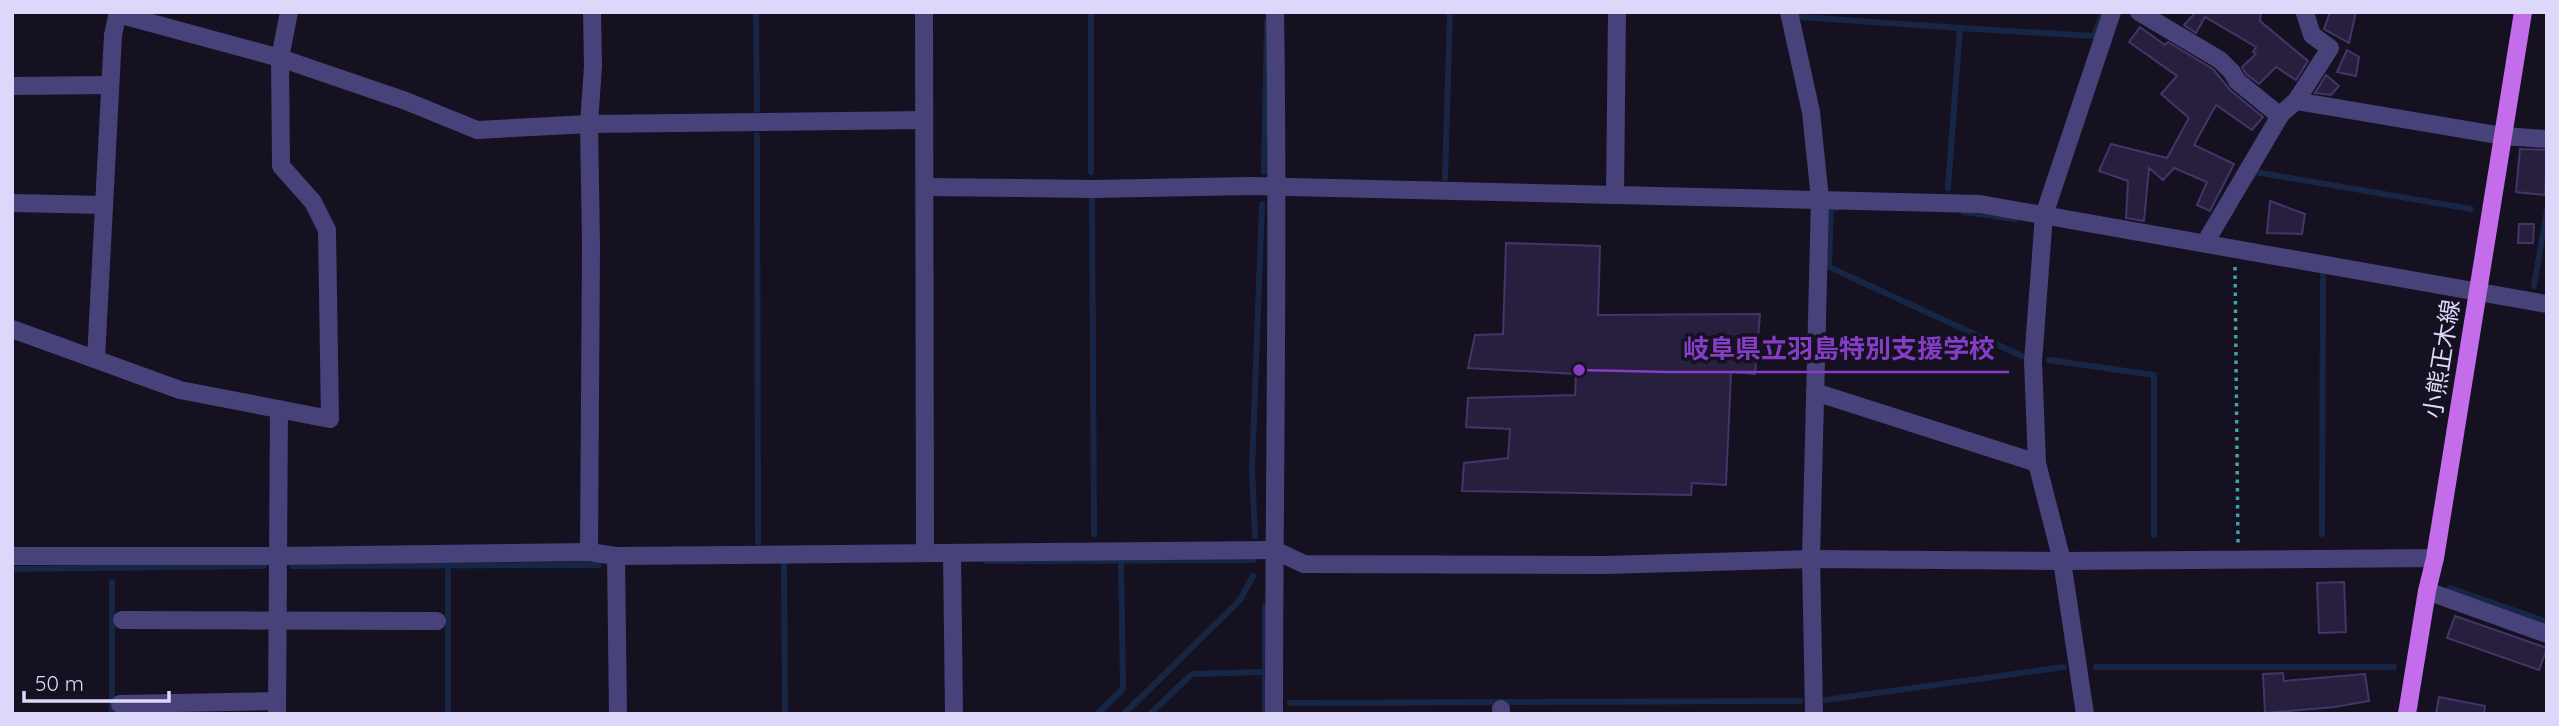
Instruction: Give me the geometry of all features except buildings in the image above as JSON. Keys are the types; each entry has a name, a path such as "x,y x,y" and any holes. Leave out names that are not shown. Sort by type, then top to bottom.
{"main road":[{"name":"小熊正木線","path":"2407,714 2524,12"}],"street":[{"path":"13,334 96,359 180,390 330,419 327,230 313,202 281,166 280,58 289,12"},
{"path":"589,552 589,124 593,66 592,12"},
{"path":"924,12 925,552"},
{"path":"1275,12 1279,189 1274,550 1275,714"},
{"path":"1615,195 1617,12"},
{"path":"1789,12 1811,112 1820,199 1811,559 1814,714"},
{"path":"2085,714 2062,561 2037,463 2033,362 2044,215 2112,12"},
{"path":"2139,12 2220,61 2238,81 2280,117"},
{"path":"96,359 113,35 118,13 280,58 406,101 477,130 589,124 923,120"},
{"path":"2205,243 2280,117 2296,101 2330,48 2312,35 2305,13"},
{"path":"12,86 110,85"},
{"path":"2296,101 2503,136 2547,139"},
{"path":"925,187 1093,189 1251,186 1279,189 1980,204 2547,304"},
{"path":"12,203 104,205"},
{"path":"1815,392 2037,463"},
{"path":"120,704 277,707 279,409"},
{"path":"12,556 589,552 616,556 1274,550 1304,564 1605,565 1811,559 2062,561 2435,558"},
{"path":"952,553 954,714"},
{"path":"616,556 618,714"},
{"path":"2427,591 2547,634"},
{"path":"122,620 437,621"}],"path":[{"path":"2235,250 2238,559"}],"waterway":[{"path":"756,12 757,110"},
{"path":"1091,12 1091,172"},
{"path":"1445,178 1450,12"},
{"path":"1960,28 2094,36 2103,12"},
{"path":"1801,17 1960,28 1948,188"},
{"path":"1264,172 1267,21"},
{"path":"757,135 758,542"},
{"path":"2252,177 2255,172 2471,209"},
{"path":"1092,196 1094,534"},
{"path":"1255,536 1252,470 1262,204"},
{"path":"1837,208 1831,208 1829,267 2022,356"},
{"path":"2534,286 2547,210"},
{"path":"1964,212 2015,219"},
{"path":"2322,534 2323,273"},
{"path":"2049,360 2154,375 2154,535"},
{"path":"987,561 1254,560"},
{"path":"1097,714 1123,689 1121,561"},
{"path":"784,563 785,714"},
{"path":"448,564 448,714"},
{"path":"293,566 598,565"},
{"path":"12,569 264,566"},
{"path":"1124,714 1240,600 1253,576"},
{"path":"112,582 112,714"},
{"path":"2450,588 2547,622"},
{"path":"1265,606 1265,714"},
{"path":"1826,700 2064,667"},
{"path":"2096,667 2394,667"},
{"path":"1150,714 1192,674 1265,672"},
{"path":"1290,703 1800,701"}],"place":[{"name":"岐阜県立羽島特別支援学校","path":"1579,370"}]}
